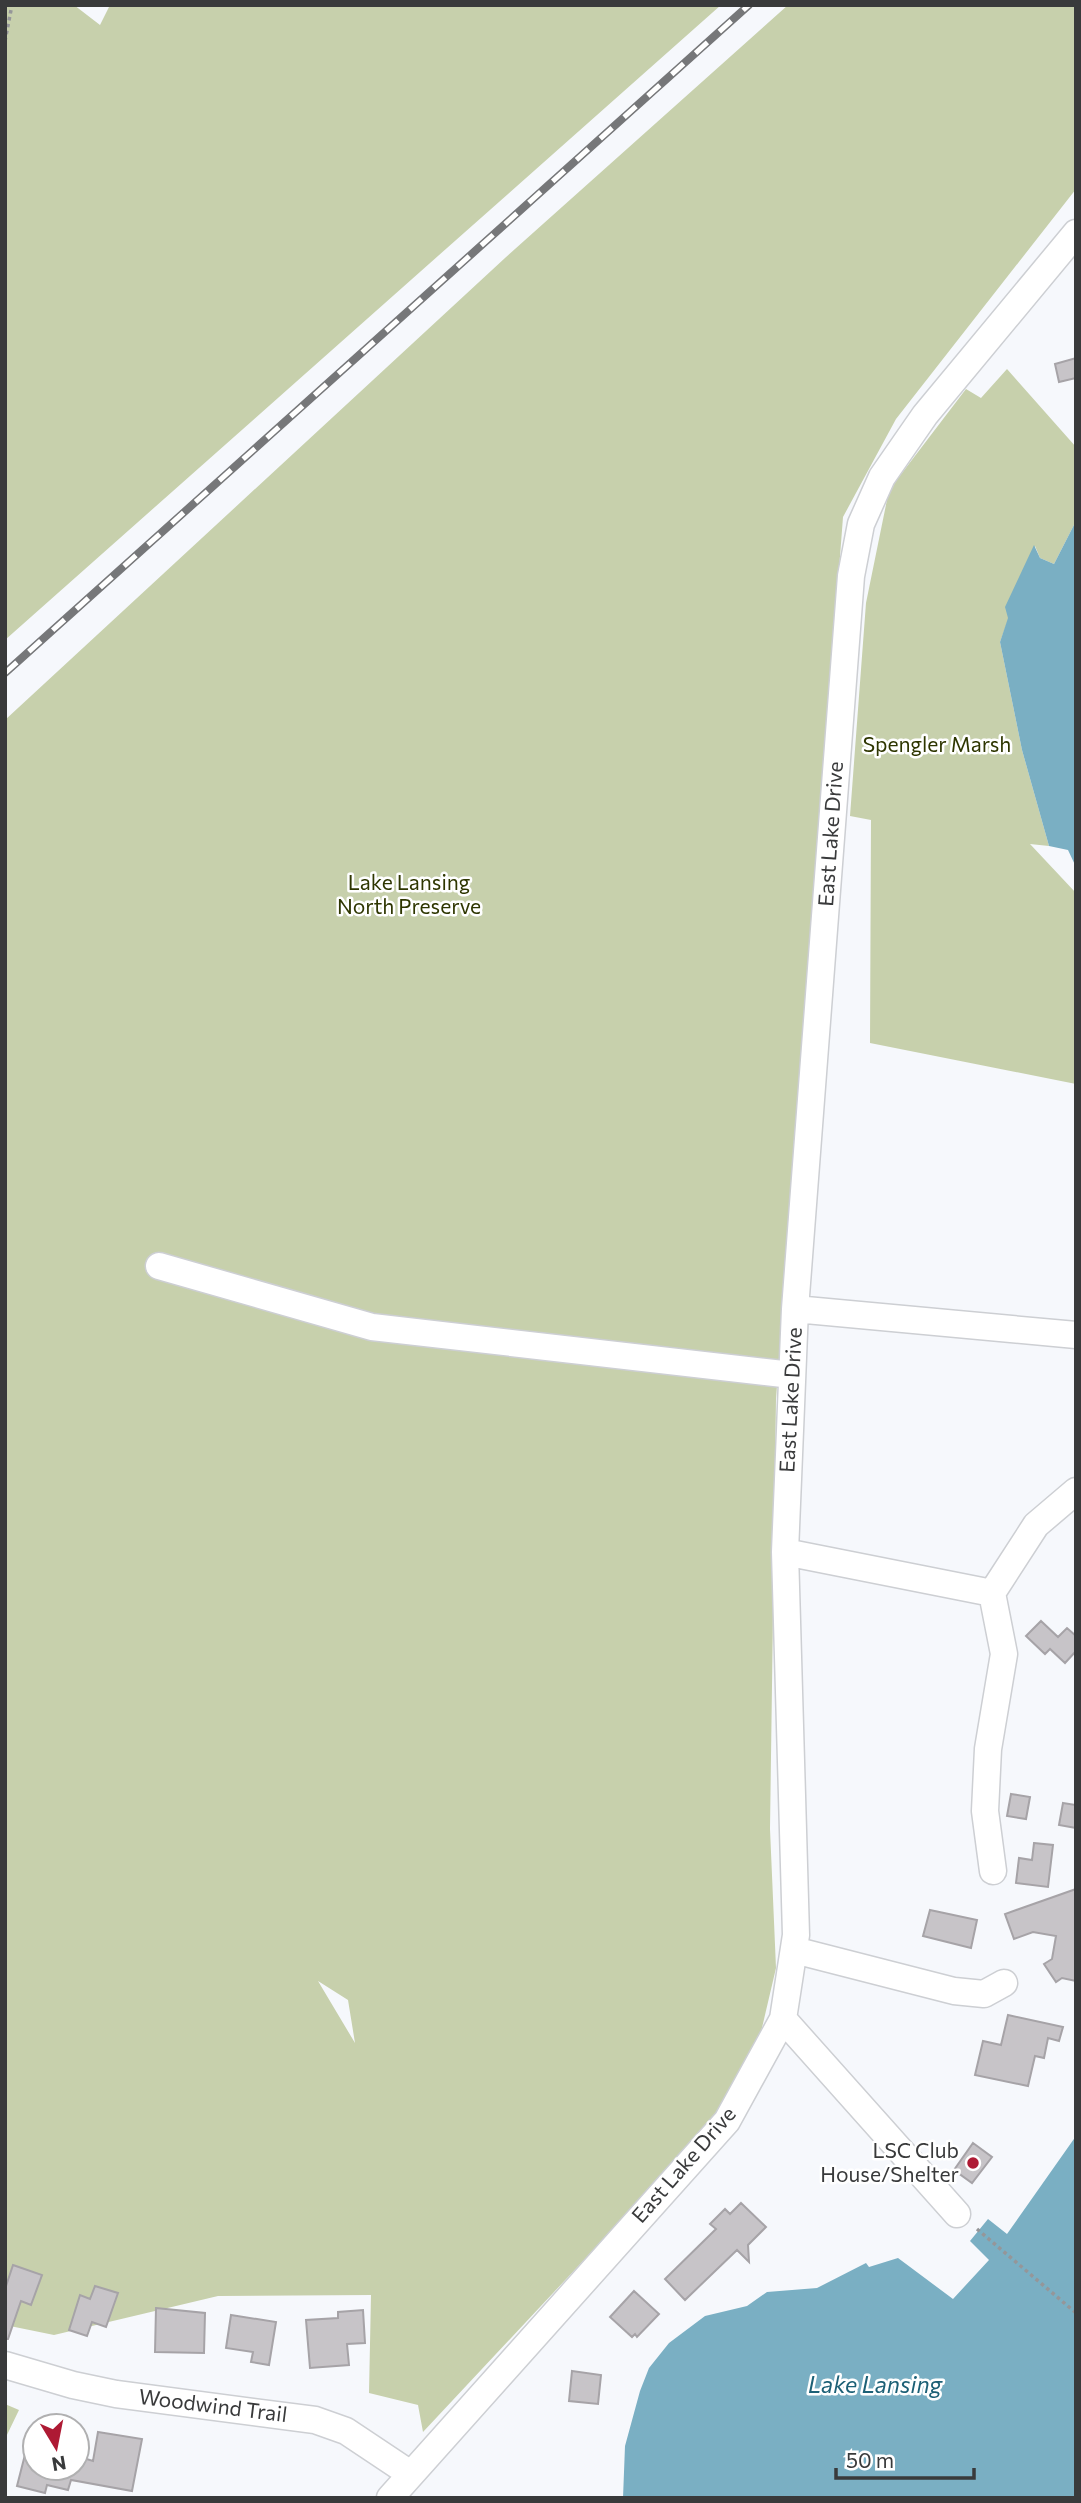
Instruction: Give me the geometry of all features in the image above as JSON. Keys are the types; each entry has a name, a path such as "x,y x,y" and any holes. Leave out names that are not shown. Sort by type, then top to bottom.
{"street":[{"name":"East Lake Drive","path":"390,2498 409,2473 727,2121 783,2019 794,1950 785,1552 795,1309 845,639 861,524 881,477 925,415 1076,233"},
{"path":"159,1266 372,1327 792,1375"},
{"path":"795,1309 1076,1335"},
{"path":"993,1871 985,1811 988,1749 1004,1654 992,1593 1036,1525 1076,1491"},
{"path":"785,1552 992,1593"},
{"path":"794,1950 954,1991 984,1994 1004,1983"},
{"path":"783,2019 967,2222"},
{"name":"Woodwind Trail","path":"5,2365 73,2385 116,2393 315,2420 346,2431 409,2473"}],"path":[{"path":"5,41 12,5"},
{"path":"967,2222 1076,2313"}],"green space":[{"path":"5,5 74,5 100,25 110,5 721,5 5,640"},
{"name":"Lake Lansing North Preserve","path":"788,5 1076,5 1076,189 896,419 843,517 776,1399 770,1829 776,1968 761,2032 715,2120 423,2432 418,2405 369,2393 371,2295 218,2296 54,2335 5,2325 5,720 505,258","holes":["318,1981 348,2000 355,2043"]},
{"name":"Spengler Marsh","path":"1007,369 1076,447 1076,521 1054,564 1040,558 1035,546 1000,642 1022,750 1049,846 1030,844 1076,893 1076,1084 870,1043 871,820 850,816 866,603 889,490 966,389 981,398"},
{"path":"5,2404 19,2410 5,2439"}],"water":[{"path":"1076,521 1076,867 1068,850 1049,846 1022,750 1000,642 1008,618 1005,607 1034,545 1040,558 1054,564"},
{"name":"Lake Lansing","path":"1076,2136 1076,2498 623,2498 625,2446 640,2391 649,2368 669,2343 705,2316 747,2306 767,2292 817,2288 866,2263 869,2267 898,2258 953,2299 989,2260 970,2241 988,2219 1007,2234"}],"building":[{"path":"1076,358 1076,378 1059,382 1055,364"},
{"path":"1041,1621 1058,1637 1067,1628 1076,1636 1076,1651 1065,1663 1050,1649 1045,1654 1026,1636"},
{"path":"1011,1794 1030,1797 1026,1819 1007,1816"},
{"path":"1063,1803 1076,1805 1076,1828 1059,1825"},
{"path":"1034,1843 1053,1845 1048,1887 1016,1883 1019,1858 1032,1860"},
{"path":"1076,1889 1076,1981 1062,1978 1056,1982 1044,1964 1052,1959 1056,1936 1033,1932 1014,1939 1005,1914"},
{"path":"930,1910 977,1920 971,1948 923,1936"},
{"path":"1008,2015 1063,2027 1059,2041 1048,2038 1044,2058 1035,2056 1028,2086 975,2075 983,2041 1001,2045"},
{"name":"LSC Club House/Shelter","path":"973,2143 992,2157 972,2183 954,2170"},
{"path":"741,2203 766,2227 748,2245 749,2262 737,2250 685,2300 665,2279 716,2229 710,2224 725,2209 730,2214"},
{"path":"13,2265 42,2275 31,2305 21,2301 8,2339 5,2339 5,2289"},
{"path":"95,2286 118,2293 106,2327 92,2322 87,2336 69,2330 80,2295 90,2299"},
{"path":"634,2291 659,2314 637,2337 635,2334 632,2337 610,2317"},
{"path":"156,2308 205,2313 204,2353 155,2352"},
{"path":"363,2310 365,2343 347,2344 349,2365 310,2368 306,2320 338,2318 338,2312"},
{"path":"231,2315 276,2322 269,2365 251,2362 253,2352 226,2348"},
{"path":"572,2371 601,2375 598,2404 569,2401"},
{"path":"98,2432 142,2439 132,2491 82,2482 91,2482"},
{"path":"21,2470 21,2482 70,2482 68,2490 47,2485 45,2493 17,2486"}],"railway":[{"path":"5,673 749,5"}],"place":[{"name":"LSC Club House/Shelter","path":"973,2163"}]}
